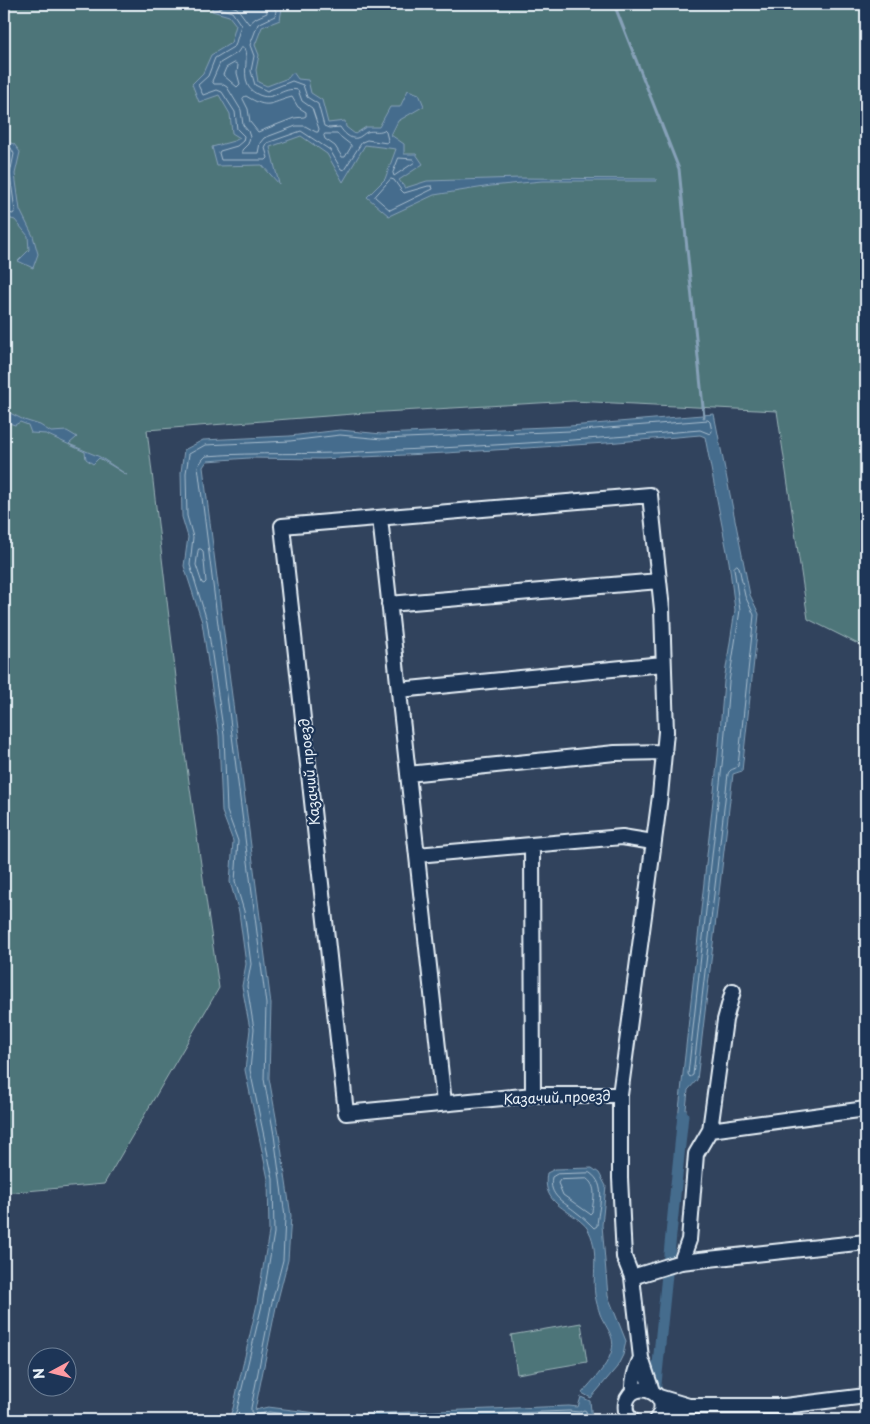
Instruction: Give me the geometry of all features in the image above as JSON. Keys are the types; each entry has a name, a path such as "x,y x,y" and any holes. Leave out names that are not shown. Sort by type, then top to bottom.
{"street":[{"name":"Казачий проезд","path":"620,1095 533,1095 346,1113 282,526 650,495 659,581"},
{"path":"380,518 444,1104"},
{"path":"390,604 659,581 662,609 666,732 654,842 620,1095 620,1178 624,1257 632,1277 641,1358 655,1394 662,1406 658,1418"},
{"path":"399,690 663,664"},
{"path":"408,774 615,753 664,752"},
{"path":"417,856 622,837 654,842"},
{"path":"532,845 533,1095"},
{"path":"681,1262 689,1240 696,1154 710,1130 725,1020 733,991"},
{"path":"710,1130 866,1110"},
{"path":"632,1277 681,1262 866,1242"},
{"path":"633,1392 634,1373 641,1358"},
{"path":"629,1419 625,1408 627,1399 633,1392 642,1389 689,1406 785,1406 866,1396"},
{"path":"658,1418 689,1406"},
{"path":"785,1406 787,1420"}],"green space":[{"path":"4,4 866,4 866,648 808,619 777,411 573,401 366,413 147,430 185,754 219,988 104,1184 4,1193"},
{"path":"581,1323 587,1362 517,1374 511,1335"}],"water":[{"path":"212,4 273,4 282,8 280,20 262,27 255,45 259,55 256,70 258,82 267,86 288,78 293,72 298,79 308,80 311,93 322,100 328,123 345,121 346,127 355,134 366,127 379,127 390,107 400,107 408,90 419,94 424,106 398,121 391,135 404,144 404,154 416,154 423,164 399,180 405,188 427,181 520,178 656,179 656,181 542,181 491,186 434,195 389,216 367,197 385,179 396,149 365,145 343,182 327,154 301,136 270,147 279,184 262,165 217,166 212,147 240,138 232,133 230,114 219,95 199,102 192,84 203,73 211,55 231,43 236,25 229,16 212,11"},
{"path":"4,141 14,144 20,152 15,174 20,210 33,236 38,254 33,268 18,261 29,250 28,236 15,220 4,217"},
{"path":"4,410 24,420 40,425 51,432 67,431 77,437 69,444 100,457 127,475 99,458 93,464 86,459 85,452 46,434 31,433 28,425 20,422 15,425 6,422"},
{"path":"714,414 750,595 759,614 742,771 733,774 697,1080 688,1090 684,1129 677,1128 718,755 724,681 735,610 729,562 705,437 700,435 606,443 322,459 249,458 207,461 203,467 271,1004 269,1078 291,1216 288,1260 276,1307 255,1410 268,1407 333,1415 578,1407 581,1397 590,1401 592,1420 222,1420 229,1418 233,1408 257,1304 269,1232 268,1179 245,1070 250,1029 242,986 246,964 239,912 230,882 233,841 222,812 219,736 202,622 184,566 188,537 182,517 181,472 184,450 203,440 290,436 340,430 382,434 570,426"},
{"path":"592,1168 599,1173 606,1186 602,1225 608,1296 626,1341 623,1355 617,1367 591,1398 582,1393 606,1364 613,1342 600,1314 595,1297 593,1244 587,1228 550,1196 546,1182 547,1173 555,1169"}],"waterway":[{"path":"614,4 679,169 704,417"},
{"path":"655,1394 683,1115"}]}
